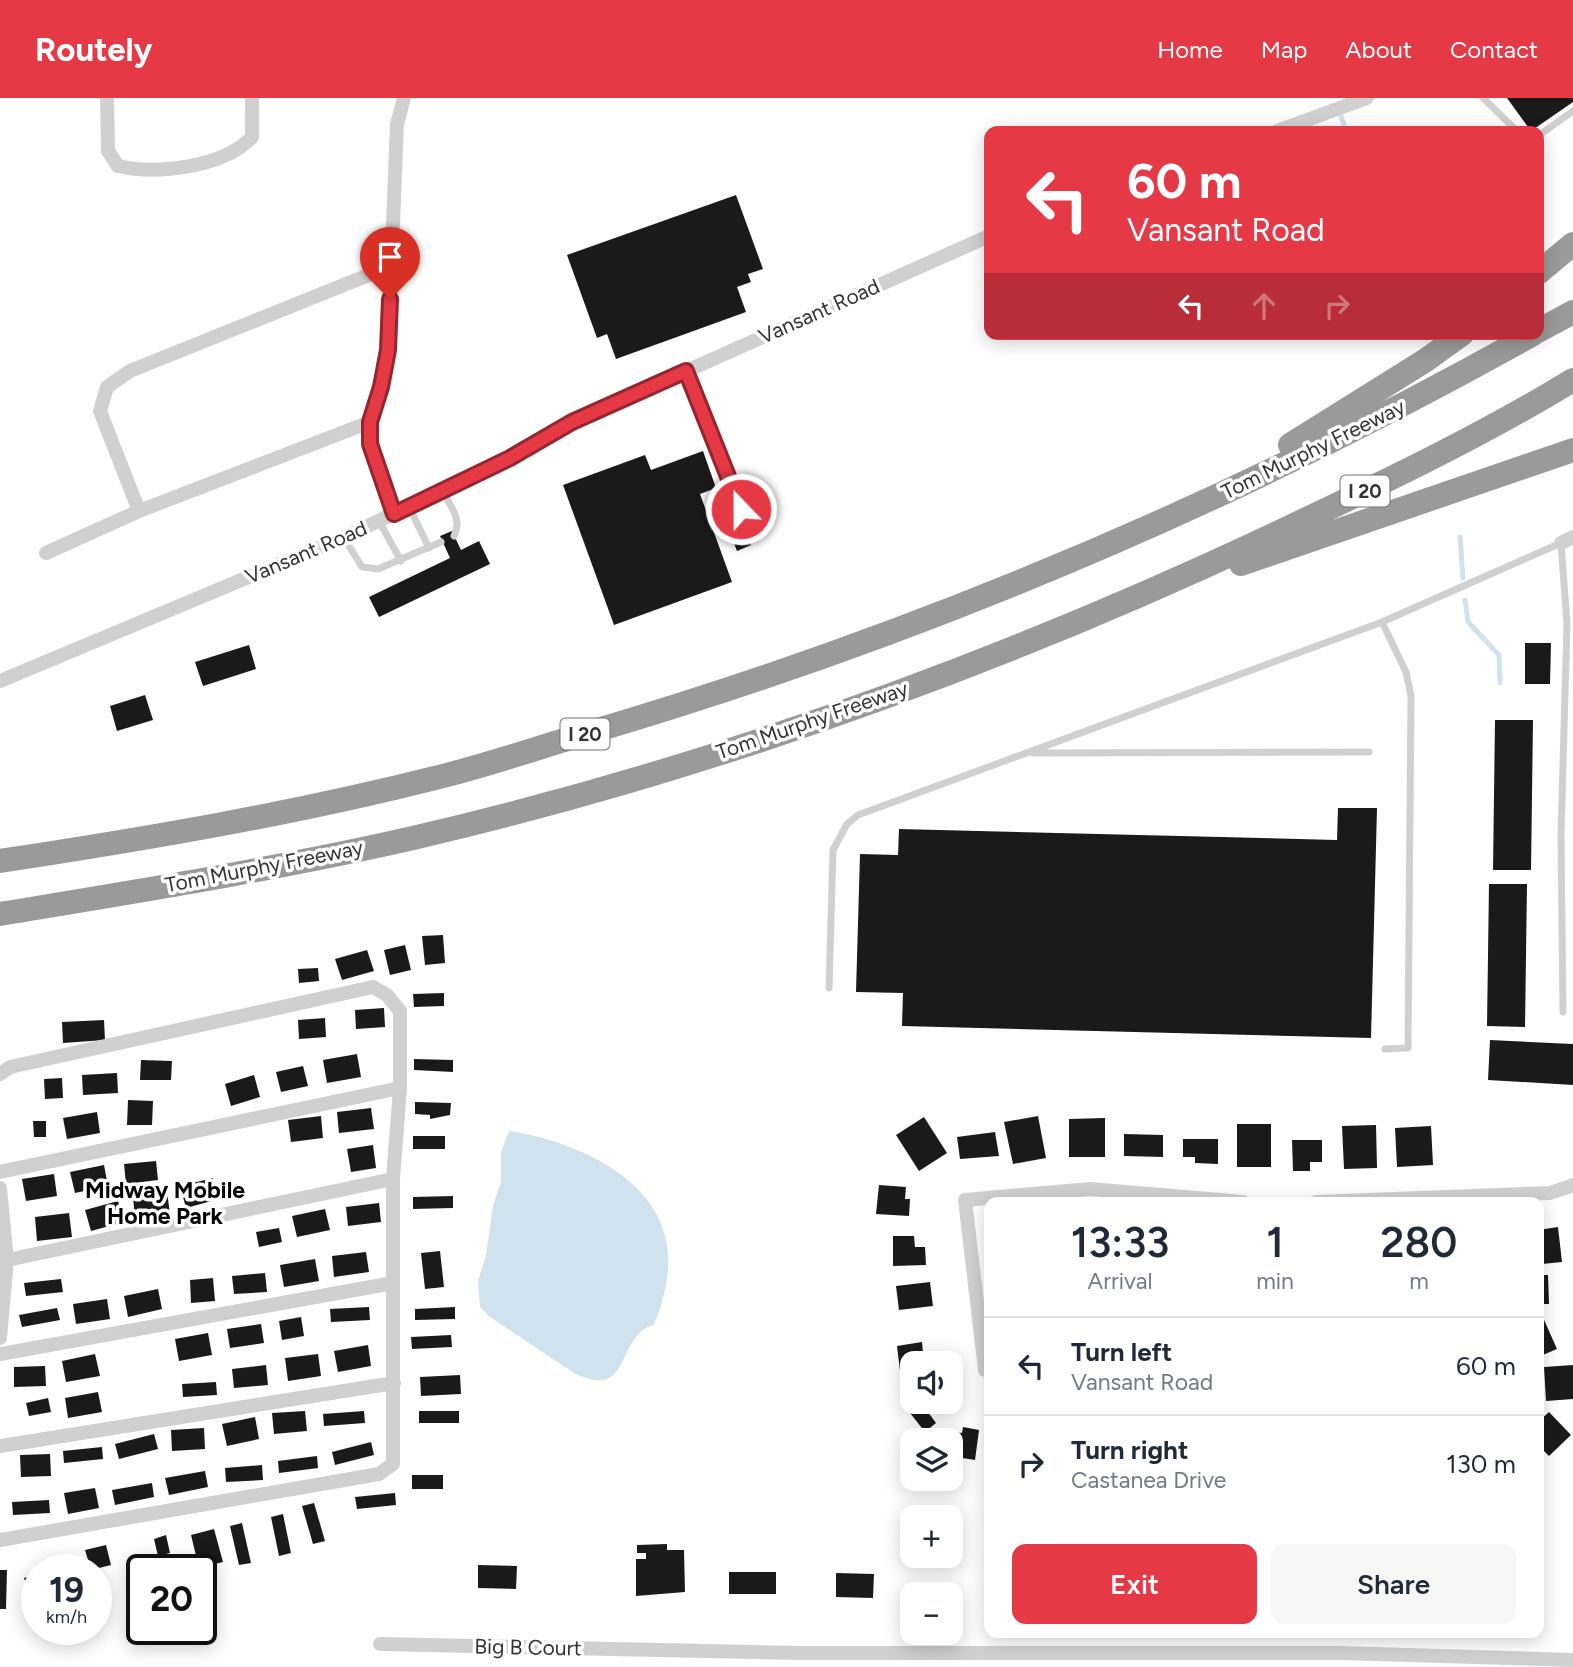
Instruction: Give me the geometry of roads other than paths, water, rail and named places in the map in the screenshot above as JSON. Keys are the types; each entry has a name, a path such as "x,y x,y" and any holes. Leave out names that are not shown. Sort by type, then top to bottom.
{"highway":[{"path":"1544,268 1573,244"},
{"path":"1544,328 1573,312"},
{"path":"1148,528 1332,420 1453,340"},
{"name":"Tom Murphy Freeway","path":"0,861 237,821 435,778 727,691 867,643 1002,592 1148,528 1372,422 1522,340"},
{"name":"Tom Murphy Freeway","path":"0,914 311,859 413,838 535,806 823,719 1018,647 1151,592 1391,478 1573,380"},
{"path":"1151,592 1330,536 1573,450"}],"street":[{"path":"107,98 108,150 118,166 138,171 187,167 240,149 252,137 252,98"},
{"path":"394,514 370,444 370,422 381,387 388,350 397,124 404,98"},
{"path":"1291,126 1367,98"},
{"name":"Vansant Road","path":"0,681 344,537 510,458 572,422 984,238"},
{"path":"139,511 100,411 107,387 130,371 391,266"},
{"path":"46,553 139,511 370,422"},
{"path":"0,1074 24,1064 373,987 387,995 400,1011 400,1088 393,1179 393,1464 379,1474 0,1540"},
{"path":"0,1172 400,1088"},
{"path":"7,1260 393,1179"},
{"path":"1503,1197 1550,1193 1573,1185"},
{"path":"0,1188 7,1260 0,1338"},
{"path":"999,1197 1090,1189 1184,1197"},
{"path":"984,1198 965,1200 984,1362"},
{"path":"0,1354 393,1283"},
{"path":"0,1446 394,1383"},
{"name":"Big B Court","path":"380,1644 802,1660 1341,1653 1573,1660"}],"lane":[{"path":"1483,98 1512,126"},
{"path":"1544,132 1573,111"},
{"path":"686,371 741,509"},
{"path":"442,491 459,527 454,536"},
{"path":"409,507 429,548"},
{"path":"379,521 401,561"},
{"path":"344,537 362,567 378,569 441,542"},
{"path":"829,988 833,850 847,824 858,815 1382,622 1567,540 1561,835 1563,1012"},
{"path":"1564,589 1573,585"},
{"path":"1382,622 1406,672 1411,696 1408,1048 1385,1049"},
{"path":"1029,753 1368,752"}],"water":[{"path":"509,1131 539,1137 598,1160 624,1177 645,1197 660,1222 668,1251 666,1284 659,1311 653,1325 641,1331 615,1373 606,1379 593,1380 574,1373 490,1317 480,1307 478,1281 486,1256 493,1206 501,1181 501,1152"}],"waterway":[{"path":"1339,111 1344,126"},
{"path":"1460,537 1463,578"},
{"path":"1465,600 1468,622 1499,655 1500,683"}],"district":[{"name":"Midway Mobile Home Park","path":"165,1203"}]}
